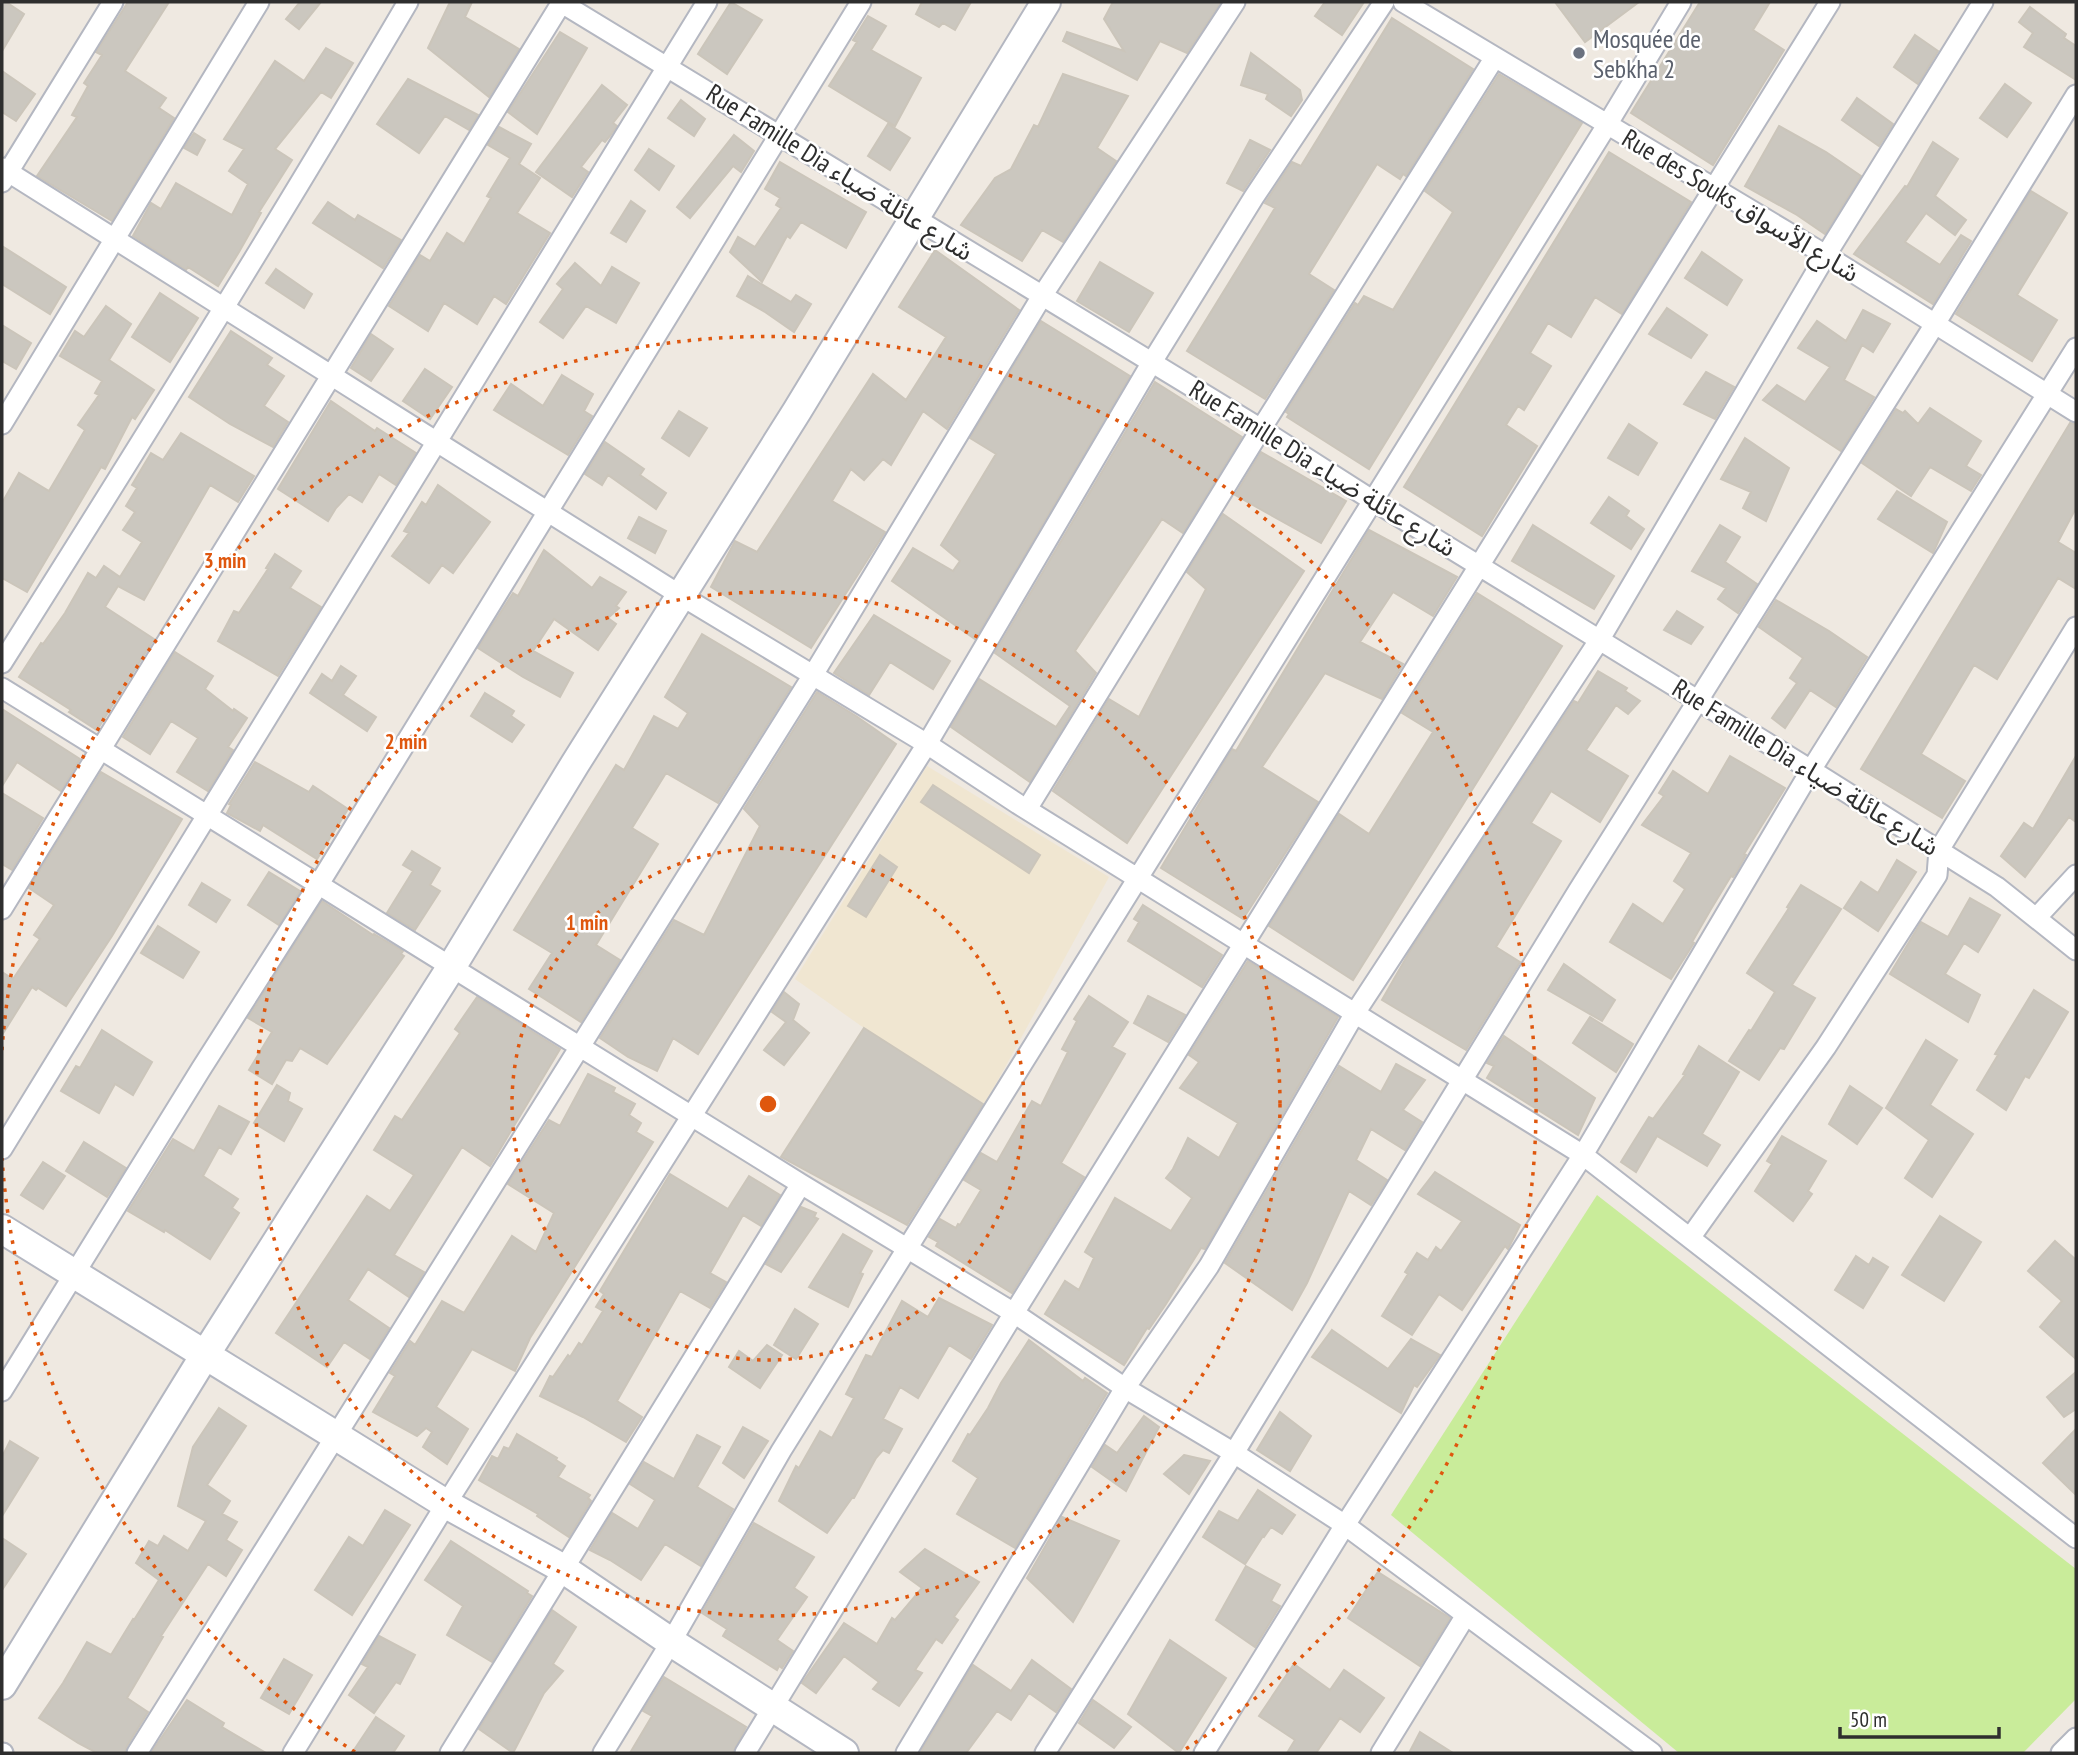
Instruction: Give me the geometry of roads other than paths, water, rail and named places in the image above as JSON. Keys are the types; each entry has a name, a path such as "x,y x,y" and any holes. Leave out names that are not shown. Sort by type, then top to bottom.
{"street":[{"path":"113,2 4,175 115,239 680,595 927,744 1583,1155 2076,1538"},
{"path":"2,424 259,2"},
{"path":"2,663 110,492 408,2"},
{"path":"2,909 561,2"},
{"name":"Rue Famille Dia شارع عائلة ضياء","path":"561,2 1152,362 1811,769 1997,887 2076,950"},
{"path":"2,1149 707,2"},
{"path":"2,1391 319,884 861,2"},
{"path":"2,1685 205,1355 452,966 680,595 797,411 1046,2"},
{"path":"137,1753 813,675 1042,296 1235,2"},
{"path":"293,1753 446,1504 927,744 1152,362 1254,197 1384,2"},
{"name":"Rue des Souks شارع الأسواق","path":"1403,2 1826,256 2076,412"},
{"path":"603,1753 671,1642 781,1451 1681,2"},
{"path":"745,1753 1014,1312 1830,2"},
{"path":"906,1753 1125,1388 1209,1266 1355,1013 1600,639 1826,256 1983,2"},
{"path":"1027,809 1261,429 1495,57"},
{"path":"1045,1753 1234,1452 1578,891 1935,324 2076,94"},
{"path":"1204,1753 1345,1525 1583,1155 1811,769 2076,348"},
{"path":"1690,1238 1826,1047 1937,874 1939,850 2076,627"},
{"path":"2,688 801,1184 1014,1312 1125,1388 1234,1452 1345,1525 1652,1753"},
{"path":"2037,917 2076,875"},
{"path":"450,1753 801,1184"},
{"path":"2,1228 446,1504 562,1568 844,1753"},
{"path":"1381,1753 1466,1615"},
{"path":"2061,1753 2076,1738"}],"place":[{"name":"Mosquée de Sebkha 2","path":"1579,53"}]}
